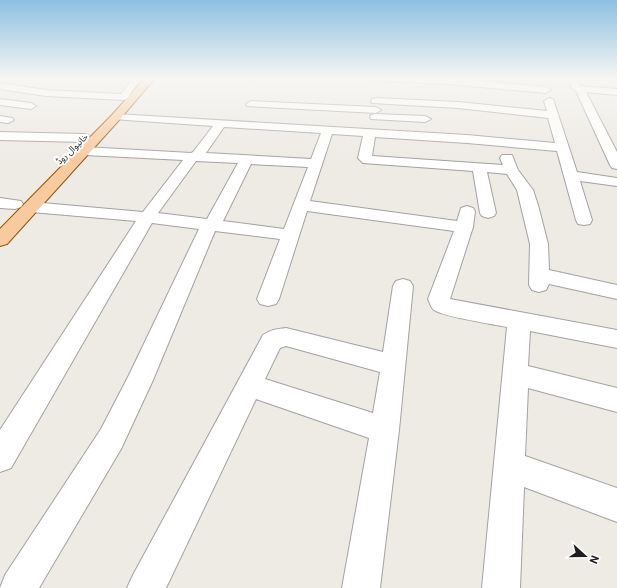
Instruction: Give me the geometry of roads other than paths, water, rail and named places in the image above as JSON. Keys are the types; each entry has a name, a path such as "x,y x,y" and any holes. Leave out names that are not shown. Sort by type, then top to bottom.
{"main road":[{"name":"خانیوال روڈ","path":"84,144 121,105"},
{"name":"خانیوال روڈ","path":"0,218 116,117 124,105"},
{"name":"خانیوال روڈ","path":"0,240 15,205"}],"street":[{"path":"27,105 31,106"},
{"path":"258,105 335,122 372,133 467,139 563,148"},
{"path":"376,105 372,133 365,158 368,160 511,170"},
{"path":"550,105 584,220"},
{"path":"588,105 617,165"},
{"path":"467,106 467,139"},
{"path":"116,117 221,124 335,122 376,109 467,106 553,115"},
{"path":"376,109 425,119"},
{"path":"511,110 518,144"},
{"path":"268,299 316,163 335,122"},
{"path":"0,457 147,217 221,124"},
{"path":"0,136 195,156 316,163"},
{"path":"501,142 511,170 525,190 530,205 539,244 539,280 617,292"},
{"path":"18,588 111,439 140,380 211,225 247,159"},
{"path":"479,168 488,213"},
{"path":"571,174 617,182"},
{"path":"15,205 147,217 291,235"},
{"path":"301,205 465,219 439,299 441,304 448,307 617,339"},
{"path":"361,588 385,430 404,286"},
{"path":"501,588 519,320"},
{"path":"146,588 250,386 271,342 276,338 286,337 393,365"},
{"path":"515,374 617,400"},
{"path":"250,386 385,430"},
{"path":"509,466 617,505"}]}
